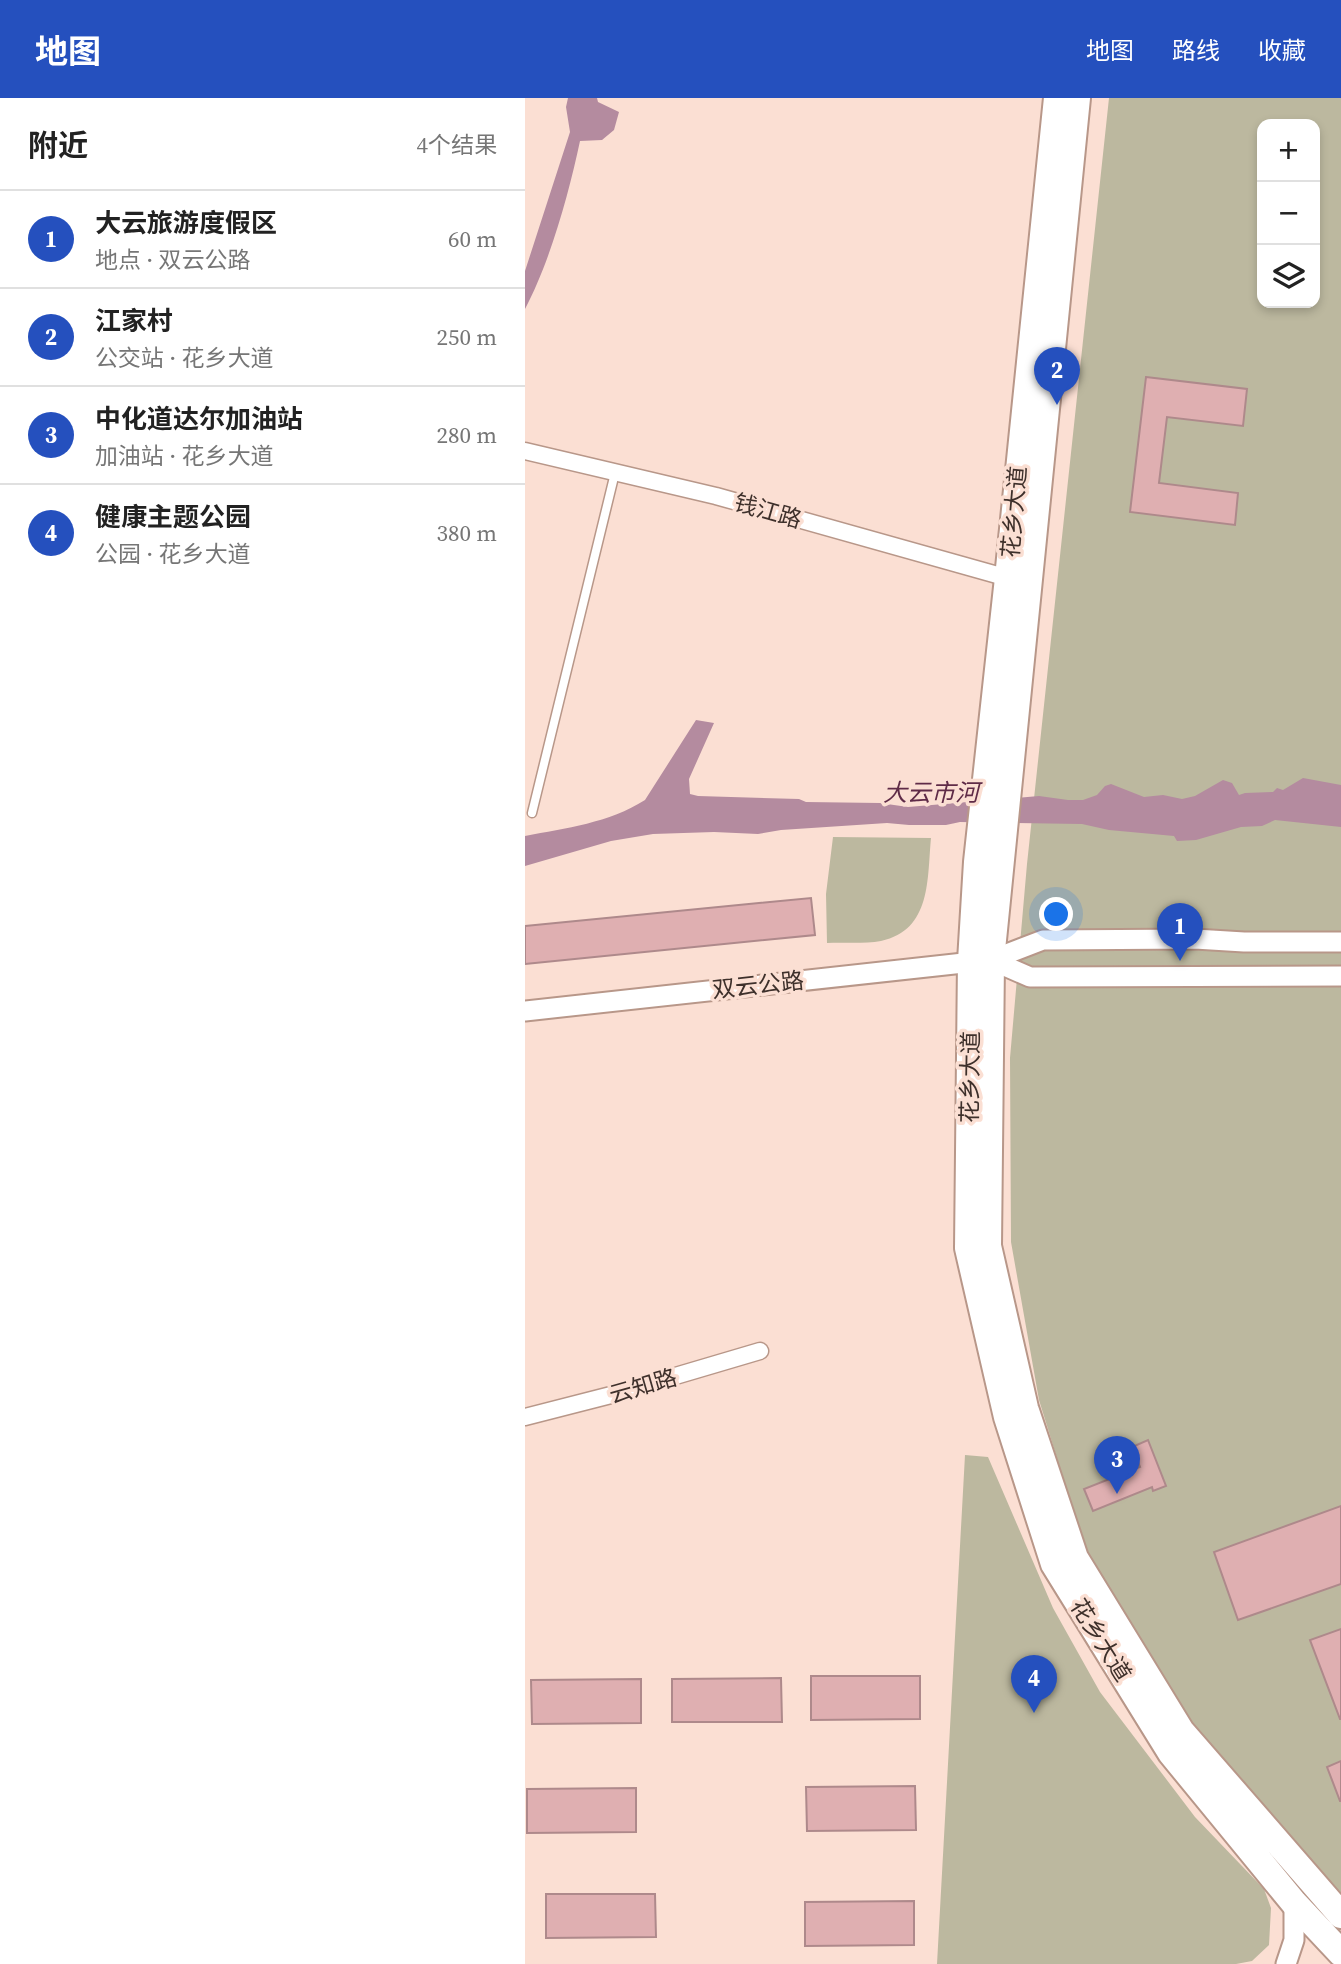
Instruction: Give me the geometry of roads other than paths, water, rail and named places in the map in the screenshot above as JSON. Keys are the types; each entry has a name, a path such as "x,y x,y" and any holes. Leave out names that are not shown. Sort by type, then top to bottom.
{"main road":[{"name":"花乡大道","path":"998,774 1008,578 1057,98"},
{"name":"花乡大道","path":"1077,98 992,833 981,961 968,1248 1007,1417 1054,1564 1171,1753 1294,1903 1341,1953"},
{"name":"花乡大道","path":"981,961 988,1246 1025,1408 1075,1558 1181,1731 1341,1915"}],"street":[{"name":"钱江路","path":"525,451 716,496 1008,578"},
{"name":"双云公路","path":"525,1011 981,961 1043,940 1341,942"},
{"name":"双云公路","path":"981,961 1030,977 1341,976"},
{"name":"云知路","path":"525,1417 760,1352"},
{"path":"1286,1964 1294,1940 1294,1903"}],"lane":[{"path":"532,813 615,472"}],"place":[{"name":"江家村","path":"1057,405"},
{"name":"大云旅游度假区","path":"1180,961"},
{"name":"中化道达尔加油站","path":"1117,1494"},
{"name":"健康主题公园","path":"1034,1713"}],"water label":[{"name":"大云市河","path":"931,793"}]}
